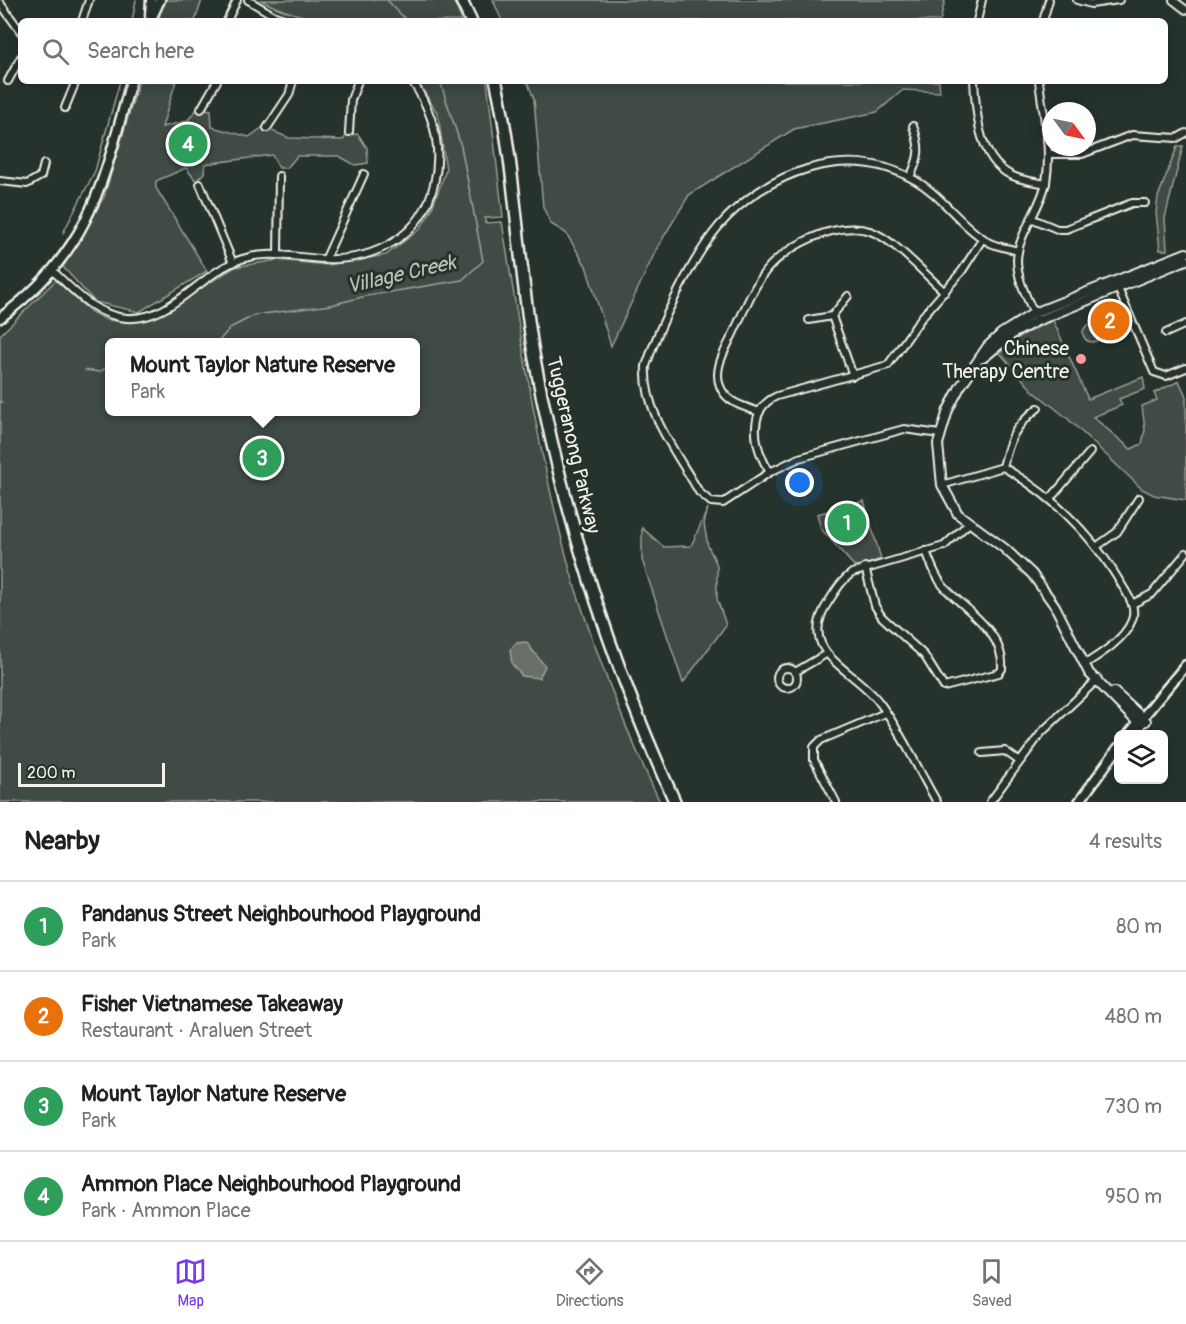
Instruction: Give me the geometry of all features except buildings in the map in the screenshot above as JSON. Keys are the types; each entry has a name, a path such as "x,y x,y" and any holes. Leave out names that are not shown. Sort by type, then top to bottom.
{"highway":[{"path":"461,0 470,18"},
{"path":"469,0 477,18"},
{"name":"Tuggeranong Parkway","path":"490,84 530,372 558,495 606,651 668,802"},
{"name":"Tuggeranong Parkway","path":"496,84 531,338 565,495 612,648 675,802"}],"main road":[{"path":"150,18 151,0"},
{"path":"151,18 160,0"},
{"path":"0,318 28,295 52,270 86,220 108,168 130,84"},
{"path":"1138,730 1186,665"},
{"path":"1134,730 1186,672"},
{"path":"1079,802 1114,755"},
{"path":"1084,802 1114,763"}],"street":[{"path":"83,18 89,0"},
{"path":"228,18 237,0"},
{"path":"248,0 281,18"},
{"path":"978,18 982,0"},
{"path":"1044,18 1049,0"},
{"path":"1077,0 1091,4 1119,0"},
{"path":"1173,0 1186,10"},
{"path":"0,3 18,28"},
{"path":"8,81 18,63"},
{"path":"65,108 75,84"},
{"path":"201,108 215,84"},
{"path":"267,128 289,95 292,84"},
{"path":"349,132 351,100 357,84"},
{"path":"52,270 84,300 100,310 123,318 140,318 161,311 216,272 233,263 255,256 278,254 325,260 363,256 384,249 407,233 427,204 436,175 437,143 427,106 414,84"},
{"path":"974,84 983,141 988,155 1011,175 1046,184"},
{"path":"1039,84 1042,103"},
{"path":"910,177 918,161 920,147 913,126"},
{"path":"1096,149 1131,135 1177,138 1186,133"},
{"path":"1035,317 1018,271 1018,251 1046,184 1049,156"},
{"path":"940,434 904,429 799,458 770,472 723,503 705,499 649,404 645,383 651,351 693,262 720,224 745,202 808,167 866,162 910,177 933,192 983,238 1018,251"},
{"path":"0,181 30,184 41,176 44,164"},
{"path":"325,260 364,174"},
{"path":"278,254 279,176"},
{"path":"200,184 233,263"},
{"path":"1033,219 1057,229 1066,229 1132,203 1144,203"},
{"path":"760,412 740,405 728,397 720,386 719,367 761,277 780,258 827,231 845,228 863,229 881,236 945,292"},
{"path":"770,472 757,448 760,412 767,400 888,365 922,317 962,271 983,238"},
{"path":"1116,285 1186,253"},
{"path":"1142,722 1098,680 1085,664 1055,606 1032,574 1004,548 968,524 950,503 942,485 938,456 940,434 952,400 977,362 1035,317 1186,260"},
{"path":"1116,285 1154,372 1166,376 1186,368"},
{"path":"809,320 832,315 848,296"},
{"path":"832,315 853,376"},
{"path":"1166,333 1186,324"},
{"path":"1004,467 1011,436 1024,419 1038,408"},
{"path":"1050,499 1090,452"},
{"path":"942,485 1004,467"},
{"path":"1004,467 1067,513 1096,547 1132,604 1132,617 1126,630 1106,650 1085,664"},
{"path":"1096,547 1118,532 1139,498"},
{"path":"937,802 885,713 865,687 826,654 817,629 821,612 845,578 865,567 944,546 968,524"},
{"path":"865,567 875,606 882,617 924,656 944,687 999,673 1002,669 1002,662 989,632 974,612 944,587 926,551"},
{"path":"1132,604 1152,594 1186,553"},
{"path":"795,672 826,654"},
{"path":"990,802 1042,732 1098,680"},
{"path":"836,802 814,760 814,747 821,740 885,713"},
{"path":"982,753 1005,751 1019,761"}],"shaded area":[{"path":"164,0 202,0 196,18 159,18"},
{"path":"261,0 453,0 461,18 314,18 284,10"},
{"path":"493,0 945,0 941,18 501,18"},
{"path":"138,84 175,84 162,127 187,121 198,108 211,110 212,127 249,137 263,127 289,138 343,140 347,135 358,134 367,148 368,163 355,165 339,156 297,156 287,168 279,168 272,155 205,164 204,173 196,181 186,168 156,181 156,188 207,271 139,312 95,302 63,267 104,197"},
{"path":"419,84 487,84 503,217 485,218 485,223 502,222 542,452 575,587 614,696 660,802 0,802 0,335 56,280 91,312 107,320 125,322 142,320 162,312 235,267 277,260 328,265 386,255 420,229 431,211 446,170 438,114"},
{"path":"528,84 939,84 940,92 903,90 877,112 794,129 689,195 657,248 611,346 586,266 566,233 551,224 543,207 534,99"},
{"path":"1183,146 1165,218 1167,250 1160,250 1156,212 1158,197 1177,147"},
{"path":"1053,320 1088,399 1143,377 1145,389 1119,399 1122,405 1093,417 1131,449 1142,444 1145,430 1142,406 1157,400 1154,393 1179,381 1186,396 1186,500 1154,495 1142,489 1067,418 1032,390 1000,353 1022,335"},
{"path":"1092,324 1098,327 1101,333 1098,339 1092,342 1086,339 1083,333 1086,327"},
{"path":"864,501 881,559 856,568 821,529 817,514"},
{"path":"708,508 704,524 708,546 717,565 717,599 726,625 683,683 642,560 642,528 664,547 691,546"},
{"path":"526,642 545,666 539,678 522,676 512,664 510,650 516,643"}],"waterway":[{"path":"133,18 136,0"},
{"name":"Village Creek","path":"387,0 404,18"},
{"path":"63,233 95,171 119,84"},
{"name":"Village Creek","path":"221,338 230,328 255,315 331,305 366,296 462,280 483,261 461,146 441,84"},
{"path":"85,370 100,372 105,368"}],"place":[{"name":"Ammon Place Neighbourhood Playground","path":"188,144"},
{"name":"Fisher Vietnamese Takeaway","path":"1110,321"},
{"name":"Chinese Therapy Centre","path":"1081,359"},
{"name":"Mount Taylor Nature Reserve","path":"262,458"},
{"name":"Pandanus Street Neighbourhood Playground","path":"847,523"}]}
